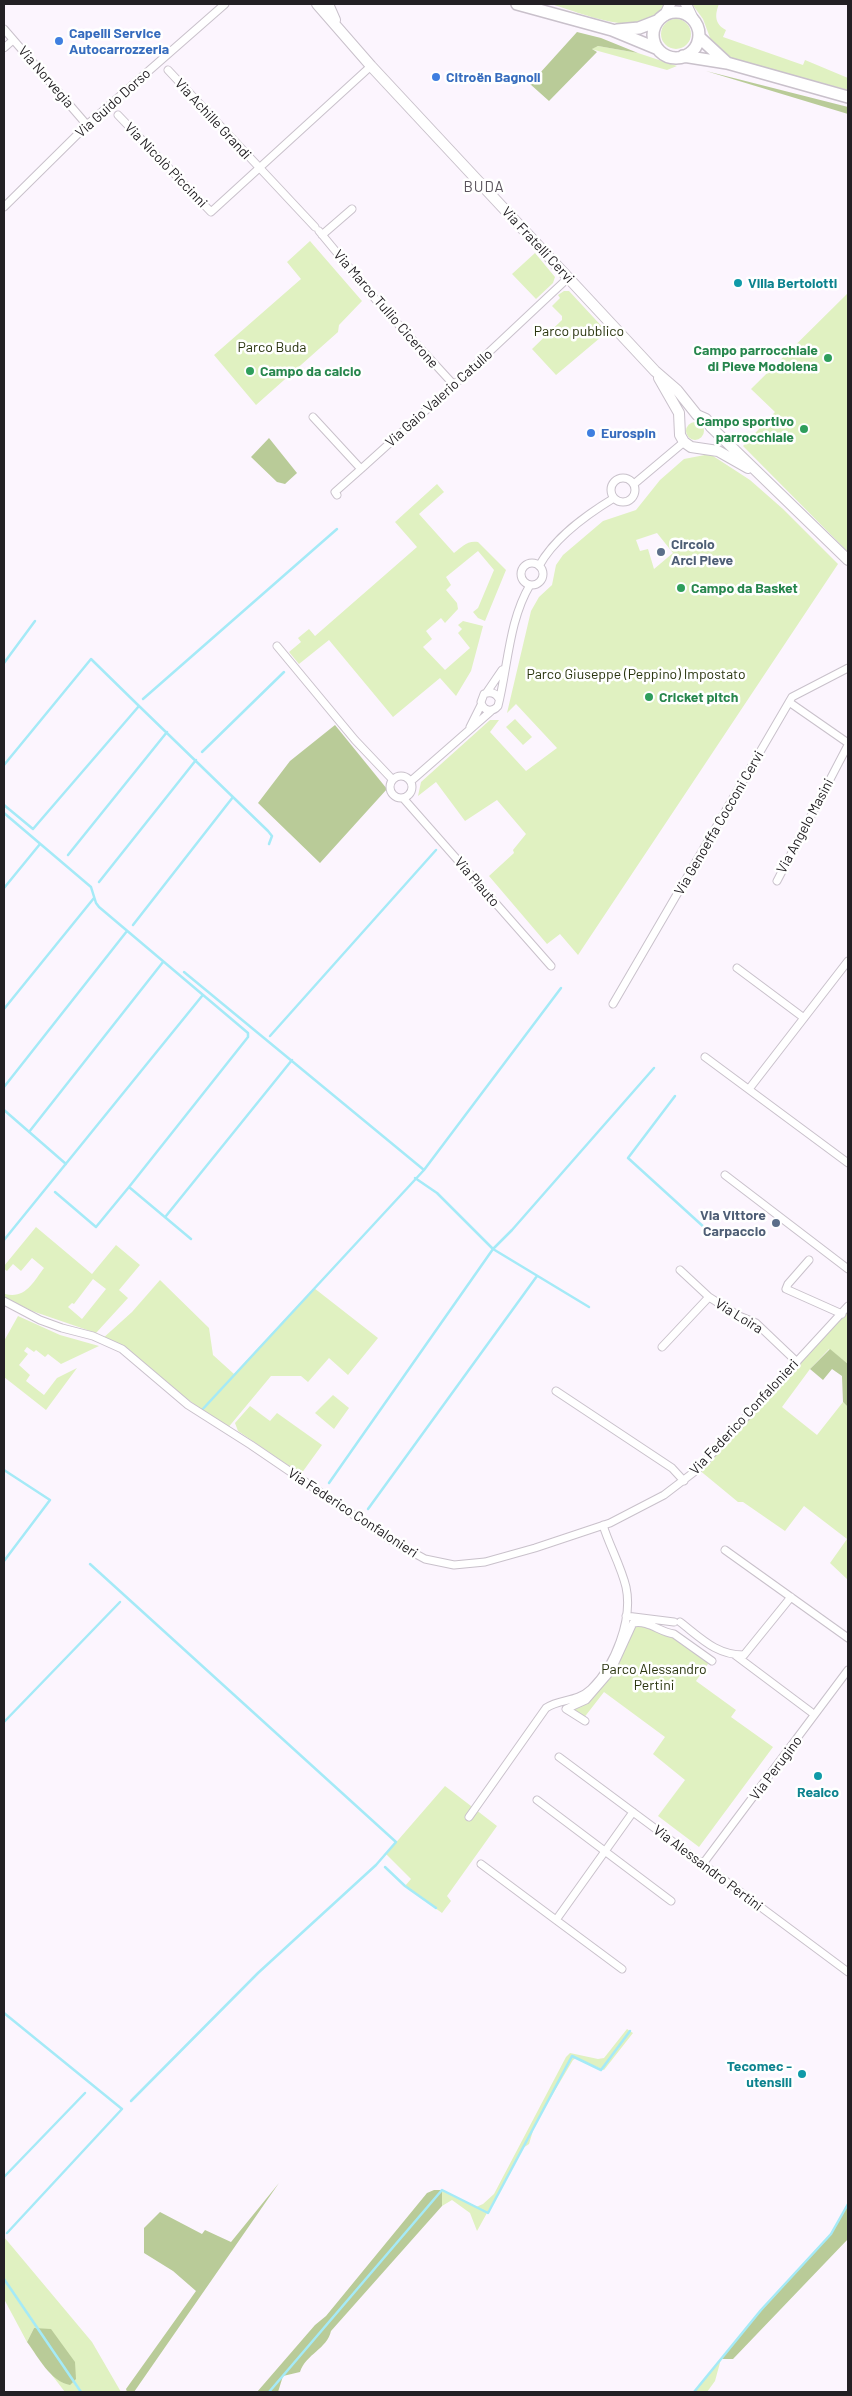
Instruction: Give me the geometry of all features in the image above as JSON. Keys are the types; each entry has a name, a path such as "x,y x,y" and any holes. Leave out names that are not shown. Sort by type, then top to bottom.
{"main road":[{"name":"Via Fratelli Cervi","path":"310,4 340,30"},
{"name":"Via Fratelli Cervi","path":"317,4 371,66 655,371 677,390 697,415 706,419 711,427 848,560"},
{"name":"Via Fratelli Cervi","path":"328,4 340,30"},
{"path":"518,4 612,30 658,49 671,57 683,56 727,63 848,97"},
{"path":"686,4 698,28 699,37 711,51 727,63"},
{"path":"612,30 639,28 664,13 684,13 692,19"},
{"path":"658,49 652,37 664,13"},
{"path":"683,56 691,52 699,37"},
{"name":"Via Fratelli Cervi","path":"655,371 679,413 680,435 684,442 691,446 700,446 718,451 763,476"},
{"path":"680,426 688,416 697,415"},
{"path":"700,446 710,436 711,427"}],"street":[{"name":"Via Guido Dorso","path":"4,207 87,125 225,4"},
{"name":"Via Norvegia","path":"4,28 87,125"},
{"path":"4,48 13,40"},
{"name":"Via Nicolò Piccinni","path":"118,115 211,212 371,66"},
{"name":"Via Achille Grandi","path":"168,70 259,169"},
{"path":"259,169 319,231 352,210"},
{"name":"Via Marco Tullio Cicerone","path":"319,231 376,300 454,385"},
{"name":"Via Gaio Valerio Catullo","path":"338,495 335,492 454,385 568,278"},
{"path":"313,417 361,469"},
{"path":"634,484 684,442"},
{"path":"626,478 634,484 635,491 631,500 622,502 614,498 611,490 616,480 626,478"},
{"path":"539,566 545,555 569,531 590,513 614,498"},
{"path":"528,564 539,566 543,572 542,579 538,584 530,585 522,578 522,571 528,564"},
{"path":"403,798 411,792 411,781 491,710 498,706 522,598 530,585"},
{"name":"Via Plauto","path":"277,646 392,779 391,792 395,797 403,798 550,966"},
{"path":"465,733 474,721 481,705 482,696 500,676 507,661"},
{"name":"Via Genoeffa Cocconi Cervi","path":"614,1004 792,697 848,668"},
{"path":"487,692 496,694 499,699"},
{"name":"Via Angelo Masini","path":"776,881 848,744 789,702"},
{"path":"481,705 485,709 491,710"},
{"path":"392,779 402,776 411,781"},
{"path":"749,1089 848,961"},
{"path":"737,968 804,1018"},
{"path":"705,1057 848,1164"},
{"path":"725,1175 848,1269"},
{"path":"809,1260 788,1284 786,1290 842,1314"},
{"name":"Via Loira","path":"680,1270 710,1297 739,1316 756,1323 796,1362"},
{"path":"662,1348 710,1297"},
{"name":"Via Federico Confalonieri","path":"4,1301 62,1328 93,1336 122,1349 188,1405 251,1445 392,1541 425,1559 454,1564 486,1562 602,1526 644,1506 684,1481 736,1428 848,1306"},
{"path":"556,1391 672,1468 684,1481"},
{"path":"469,1817 546,1708 556,1702 570,1702 591,1689 610,1664 621,1640 626,1616 626,1586 602,1526"},
{"path":"725,1550 848,1638"},
{"path":"626,1616 677,1622 714,1649 735,1655 744,1655 791,1597"},
{"path":"585,1721 566,1709 586,1700 611,1671 633,1623 655,1625 667,1633 674,1634 712,1661"},
{"path":"735,1655 811,1712"},
{"name":"Via Perugino","path":"702,1865 848,1670"},
{"name":"Via Alessandro Pertini","path":"559,1757 848,1972"},
{"path":"537,1800 671,1901"},
{"path":"556,1920 633,1812"},
{"path":"480,1864 622,1969"}],"green space":[{"path":"551,4 666,4 656,16 644,22 629,24 596,18"},
{"path":"692,4 719,4 716,18 719,25 726,30 723,37 803,65 805,60 848,78 848,90 727,57 712,43 703,19"},
{"path":"676,19 687,23 691,34 687,45 676,49 665,45 661,34 665,23"},
{"path":"577,32 601,38 638,53 598,46 592,49 597,52 549,101 530,84"},
{"path":"598,46 638,53 677,66 667,70 591,49"},
{"path":"706,71 848,107 848,114"},
{"name":"Parco Buda","path":"310,241 362,301 339,325 338,332 256,405 214,355 301,279 287,262"},
{"name":"Parco pubblico","path":"535,253 555,277 553,283 536,299 512,274"},
{"name":"Parco pubblico","path":"564,291 569,291 607,332 556,375 532,349 562,320 562,316 552,306 560,298 558,295"},
{"name":"Campo sportivo parrocchiale","path":"848,293 848,552 743,446 775,412 751,389"},
{"path":"691,422 699,422 704,427 702,438 691,440 686,435 686,427"},
{"path":"269,438 297,473 285,484 277,482 251,457"},
{"name":"Parco Giuseppe (Peppino) Impostato","path":"710,454 750,480 783,509 838,564 578,955 560,934 547,944 489,876 514,853 513,850 526,834 497,800 465,821 436,782 418,796 421,782 490,720 499,720 490,732 526,771 557,748 516,704 507,713 531,611 539,597 552,585 556,565 563,555 603,521 636,510 660,480 684,459","holes":["657,533 673,553 654,569 648,549 640,551 636,540"]},
{"path":"437,484 444,492 419,514 454,553 468,543 478,542 506,570 485,621 478,618 473,612 478,608 494,570 478,551 446,577 451,585 446,590 457,603 458,609 445,623 441,618 426,631 432,639 423,647 445,670 470,648 458,633 462,629 458,625 463,621 483,626 471,671 456,696 440,678 393,717 329,640 299,664 289,652 301,642 298,638 309,629 315,636 417,547 395,522"},
{"path":"515,719 532,737 523,745 506,727"},
{"path":"335,725 387,789 320,863 258,803 290,761"},
{"path":"36,1227 92,1274 116,1245 140,1265 119,1290 128,1298 96,1333 32,1311 4,1297 5,1294 12,1295 24,1292 44,1268 32,1258 21,1271 13,1264 7,1271 4,1269 4,1266","holes":["93,1279 106,1289 82,1319 68,1307 72,1303 74,1304"]},
{"path":"160,1280 209,1328 213,1355 234,1374 314,1288 378,1338 348,1375 329,1358 308,1382 301,1376 271,1376 227,1429 144,1366 102,1339 132,1312"},
{"path":"848,1306 848,1364 829,1349 810,1369 782,1407 817,1435 843,1402 848,1407 848,1580 830,1563 847,1539 804,1506 785,1531 743,1502 738,1502 698,1469"},
{"path":"18,1316 60,1335 99,1346 61,1364 48,1354 45,1357 36,1350 34,1352 27,1347 24,1351 28,1354 19,1365 30,1375 26,1381 44,1395 57,1378 77,1368 46,1410 4,1377 4,1341"},
{"path":"830,1349 848,1364 848,1407 843,1402 842,1376 832,1369 823,1380 810,1369"},
{"path":"333,1395 349,1408 334,1429 315,1413"},
{"path":"250,1406 270,1421 277,1413 322,1445 301,1474 238,1431 235,1423"},
{"name":"Parco Alessandro Pertini","path":"633,1623 674,1635 710,1661 696,1681 736,1710 731,1717 773,1747 699,1847 658,1816 685,1780 653,1754 665,1737 604,1692 583,1719 567,1709 586,1700"},
{"path":"445,1786 497,1826 447,1896 451,1901 442,1913 405,1886 411,1879 386,1854"},
{"path":"627,2029 633,2033 604,2070 576,2058 573,2060 535,2124 529,2144 523,2148 477,2231 470,2213 452,2200 442,2206 442,2190 476,2207 483,2204 494,2194 566,2057 570,2053 598,2059 604,2058"},
{"path":"279,2183 134,2392 127,2392 126,2389 196,2291 173,2271 144,2253 144,2228 160,2212 202,2234 205,2230 231,2242"},
{"path":"434,2190 442,2190 442,2206 331,2331 329,2337 307,2361 300,2372 283,2376 278,2392 257,2392 315,2325 326,2316 427,2193"},
{"path":"848,2204 848,2239 733,2359 721,2359 761,2310 831,2234"},
{"path":"4,2237 92,2342 121,2392 65,2392 48,2370 63,2383 34,2328 27,2342 4,2299"},
{"path":"34,2328 51,2329 75,2362 76,2379 70,2385 63,2383 51,2374 27,2342"},
{"path":"721,2359 715,2381 707,2392 694,2392"}],"waterway":[{"path":"143,699 337,529"},
{"path":"4,663 35,621"},
{"path":"4,765 91,659 139,706"},
{"path":"202,752 284,672"},
{"path":"4,805 33,829 139,706 268,831 272,836 269,844"},
{"path":"68,855 167,732"},
{"path":"99,882 196,760"},
{"path":"133,925 233,797"},
{"path":"4,813 91,887 99,907 248,1033 248,1037 129,1187 191,1239"},
{"path":"4,888 40,844"},
{"path":"270,1036 436,850"},
{"path":"4,1009 94,898"},
{"path":"4,1087 127,931"},
{"path":"29,1132 163,962"},
{"path":"184,972 424,1170"},
{"path":"201,1411 424,1170 561,988"},
{"path":"4,1240 202,996"},
{"path":"166,1216 292,1060"},
{"path":"415,1178 437,1193 493,1249 512,1230 654,1068"},
{"path":"675,1096 628,1158 706,1229"},
{"path":"4,1110 66,1164"},
{"path":"55,1192 96,1227 129,1187"},
{"path":"329,1483 493,1249 589,1307"},
{"path":"368,1509 537,1276"},
{"path":"4,1470 50,1500 4,1561"},
{"path":"90,1564 396,1842 376,1865 258,1973 131,2101"},
{"path":"4,1722 120,1602"},
{"path":"385,1867 405,1886 436,1908"},
{"path":"4,2013 122,2109 7,2233"},
{"path":"269,2392 442,2190 488,2213 572,2056 601,2070 630,2031"},
{"path":"4,2177 85,2093"},
{"path":"694,2392 761,2310 831,2234 848,2204"},
{"path":"4,2279 81,2392"}],"place":[{"name":"Capelli Service Autocarrozzeria","path":"59,41"},
{"name":"Citroën Bagnoli","path":"436,77"},
{"name":"Villa Bertolotti","path":"738,283"},
{"name":"Campo parrocchiale di Pieve Modolena","path":"828,358"},
{"name":"Campo da calcio","path":"250,371"},
{"name":"Campo sportivo parrocchiale","path":"804,429"},
{"name":"Eurospin","path":"591,433"},
{"name":"Circolo Arci Pieve","path":"661,552"},
{"name":"Campo da Basket","path":"681,588"},
{"name":"Cricket pitch","path":"649,697"},
{"name":"Via Vittore Carpaccio","path":"776,1223"},
{"name":"Realco","path":"818,1776"},
{"name":"Tecomec - utensili","path":"802,2074"}],"district":[{"name":"BUDA","path":"484,187"}]}
